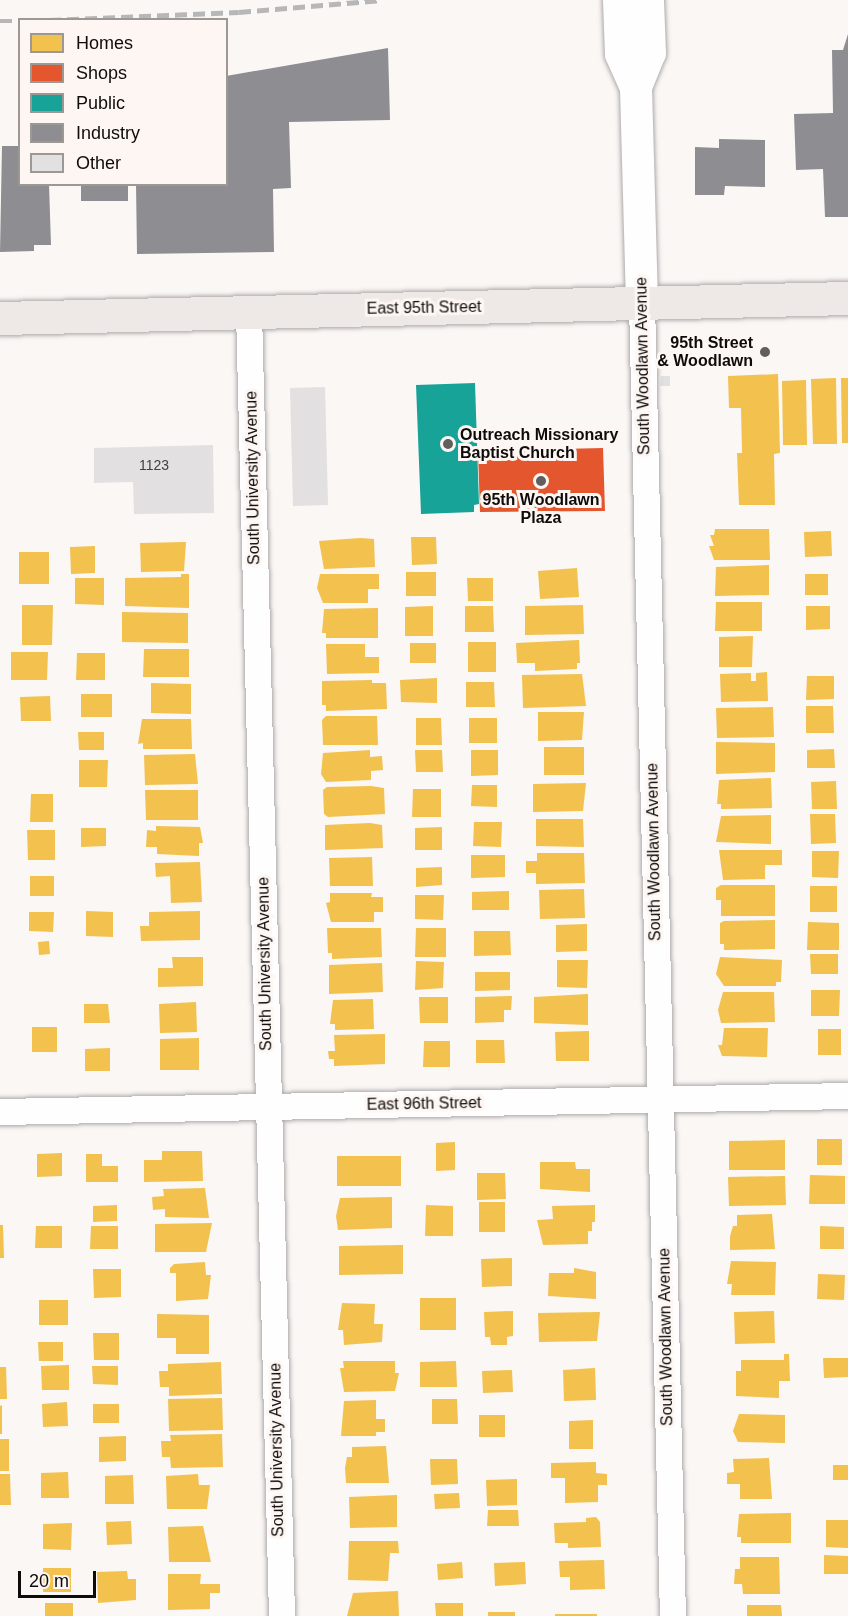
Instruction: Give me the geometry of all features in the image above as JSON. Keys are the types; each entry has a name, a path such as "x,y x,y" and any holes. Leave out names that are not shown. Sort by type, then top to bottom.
{"main road":[{"name":"East 95th Street","path":"0,318 848,298"}],"street":[{"name":"South Woodlawn Avenue","path":"619,0 621,54 636,87 672,1616"},
{"name":"South Woodlawn Avenue","path":"636,87 650,53 648,0"},
{"name":"South University Avenue","path":"249,312 282,1616"},
{"name":"East 96th Street","path":"0,1112 848,1096"}],"building: Homes":[{"path":"778,374 780,453 774,454 775,505 739,505 737,453 742,453 741,408 729,408 728,376"},
{"path":"836,378 837,444 813,444 811,379"},
{"path":"841,378 848,378 848,443 842,443"},
{"path":"806,380 807,445 783,445 782,381"},
{"path":"715,529 769,529 770,560 714,560 709,546 714,546 710,535 714,535"},
{"path":"831,531 832,556 805,557 804,532"},
{"path":"411,537 436,537 437,564 412,565"},
{"path":"374,539 375,567 324,569 319,541"},
{"path":"186,542 184,571 141,572 140,543"},
{"path":"95,546 95,573 71,574 70,547"},
{"path":"19,552 49,552 49,584 19,584"},
{"path":"769,565 769,595 715,596 716,567"},
{"path":"577,568 579,597 540,599 538,571"},
{"path":"406,572 436,572 436,596 406,596"},
{"path":"181,574 189,574 189,608 125,606 125,578 181,577"},
{"path":"320,574 379,574 379,589 368,589 368,603 323,603 317,588"},
{"path":"805,574 828,574 828,595 805,595"},
{"path":"75,578 104,578 104,605 75,604"},
{"path":"467,578 493,578 493,601 468,601"},
{"path":"716,602 762,602 762,631 715,631"},
{"path":"22,605 53,605 52,645 22,645"},
{"path":"583,605 584,634 525,635 525,606"},
{"path":"433,606 433,636 405,636 405,607"},
{"path":"465,606 493,606 494,632 465,632"},
{"path":"806,606 830,606 830,629 806,630"},
{"path":"378,608 378,638 326,638 326,633 322,633 324,609"},
{"path":"122,612 188,613 188,643 122,642"},
{"path":"753,636 752,667 719,667 719,637"},
{"path":"579,640 580,663 577,663 577,669 535,671 535,663 517,663 516,643"},
{"path":"468,642 496,642 496,672 468,672"},
{"path":"410,643 436,643 436,663 410,663"},
{"path":"326,644 365,644 365,657 379,657 379,673 327,674"},
{"path":"144,649 189,649 189,677 143,677"},
{"path":"11,652 48,652 47,680 11,680"},
{"path":"77,653 105,653 105,680 76,680"},
{"path":"767,672 768,701 721,702 720,674 751,673 751,681 756,681 756,673"},
{"path":"582,674 586,706 523,708 522,675"},
{"path":"807,676 834,676 834,699 806,700"},
{"path":"437,678 437,703 401,702 400,680"},
{"path":"372,680 372,683 386,683 387,709 326,711 326,705 322,705 322,681"},
{"path":"466,682 494,682 495,707 466,707"},
{"path":"151,683 191,684 191,714 151,713"},
{"path":"81,694 112,694 112,717 81,717"},
{"path":"50,696 51,721 21,721 20,697"},
{"path":"806,706 833,706 834,733 806,733"},
{"path":"773,707 774,737 717,738 716,708"},
{"path":"538,712 584,712 582,740 538,741"},
{"path":"326,716 377,716 378,745 323,745 322,720"},
{"path":"416,718 441,718 442,745 416,745"},
{"path":"469,718 497,718 497,743 469,743"},
{"path":"142,719 191,719 192,749 143,749 143,743 138,744"},
{"path":"78,732 104,732 104,750 79,750"},
{"path":"716,742 775,743 775,772 716,774"},
{"path":"544,747 584,747 584,775 544,775"},
{"path":"834,749 835,768 807,768 807,750"},
{"path":"370,750 370,757 382,756 383,770 371,771 371,780 326,782 321,774 323,753"},
{"path":"415,750 442,750 443,772 416,772"},
{"path":"471,750 498,750 498,775 471,776"},
{"path":"195,754 198,784 145,785 144,755"},
{"path":"79,760 108,760 107,787 79,787"},
{"path":"771,778 772,808 721,809 721,804 717,804 719,780"},
{"path":"836,781 837,809 812,809 811,782"},
{"path":"586,783 583,811 533,812 533,784"},
{"path":"472,785 497,785 497,807 471,806"},
{"path":"327,787 384,788 385,814 328,817 324,814 323,790"},
{"path":"413,789 441,789 441,817 412,817"},
{"path":"145,790 198,790 198,820 146,820"},
{"path":"31,794 53,794 53,822 30,822"},
{"path":"810,814 835,814 836,843 811,844"},
{"path":"771,815 771,844 716,842 721,816"},
{"path":"536,819 583,819 584,847 536,846"},
{"path":"474,822 502,822 501,847 473,846"},
{"path":"370,823 382,825 383,848 325,850 325,825"},
{"path":"156,826 200,827 203,843 199,843 199,856 157,854 157,847 146,847 147,830 156,831"},
{"path":"442,827 442,850 415,850 415,828"},
{"path":"81,828 106,828 106,846 81,847"},
{"path":"27,830 55,830 55,860 28,860"},
{"path":"719,850 782,850 782,865 765,865 765,879 723,880"},
{"path":"812,851 839,851 838,878 812,877"},
{"path":"537,853 584,853 585,883 536,884 536,873 526,873 526,861 537,861"},
{"path":"471,855 505,855 505,877 471,878"},
{"path":"372,857 373,886 330,886 329,858"},
{"path":"200,862 202,902 171,903 170,876 156,877 155,863"},
{"path":"442,867 442,885 416,887 416,868"},
{"path":"30,876 54,876 54,896 30,896"},
{"path":"721,885 775,885 775,916 721,916 721,900 716,900 716,888"},
{"path":"810,886 837,886 837,912 810,912"},
{"path":"584,889 585,918 540,919 539,890"},
{"path":"509,891 509,910 472,910 472,892"},
{"path":"330,893 372,893 371,897 383,897 383,912 374,912 374,922 331,922 326,903 330,902"},
{"path":"415,895 444,895 443,920 415,919"},
{"path":"86,911 113,912 113,937 86,936"},
{"path":"200,911 200,940 141,941 140,926 149,926 149,912"},
{"path":"29,912 54,912 53,932 29,931"},
{"path":"775,920 775,949 724,950 724,944 720,944 720,923 724,921"},
{"path":"808,922 839,923 839,950 807,950"},
{"path":"587,924 587,951 556,952 556,925"},
{"path":"327,928 381,928 382,957 332,959 332,953 328,953"},
{"path":"416,928 446,928 446,957 415,957"},
{"path":"474,931 510,931 511,955 474,956"},
{"path":"49,941 50,954 39,955 38,942"},
{"path":"810,954 838,954 838,974 811,974"},
{"path":"172,957 203,957 203,986 158,987 158,968 173,968"},
{"path":"720,957 782,960 781,982 776,982 776,986 724,986 716,974"},
{"path":"557,960 588,960 587,988 557,987"},
{"path":"416,961 444,962 443,988 415,990"},
{"path":"382,963 383,992 329,994 329,965"},
{"path":"475,972 510,972 510,990 475,991"},
{"path":"811,990 840,990 839,1016 811,1016"},
{"path":"723,992 774,992 775,1022 721,1023 718,1010"},
{"path":"588,994 588,1025 534,1023 534,997"},
{"path":"512,996 511,1010 504,1010 504,1022 475,1023 475,997"},
{"path":"419,997 448,997 448,1023 420,1023"},
{"path":"373,999 374,1029 335,1030 335,1024 330,1024 333,1000"},
{"path":"196,1002 197,1032 160,1033 159,1004"},
{"path":"84,1004 108,1004 110,1023 84,1023"},
{"path":"32,1027 57,1027 57,1052 32,1052"},
{"path":"724,1028 768,1028 767,1057 722,1056 718,1045 722,1045"},
{"path":"818,1029 841,1029 841,1055 818,1055"},
{"path":"589,1031 589,1061 556,1061 555,1032"},
{"path":"385,1034 385,1064 334,1066 334,1059 329,1059 328,1051 335,1051 334,1035"},
{"path":"199,1038 199,1070 160,1070 160,1039"},
{"path":"476,1040 504,1040 505,1063 476,1063"},
{"path":"424,1041 450,1041 450,1067 423,1067"},
{"path":"110,1048 110,1071 85,1071 85,1049"},
{"path":"817,1139 842,1139 842,1165 817,1165"},
{"path":"785,1140 785,1170 729,1170 729,1141"},
{"path":"455,1142 455,1170 436,1171 436,1143"},
{"path":"162,1151 202,1151 203,1181 144,1182 144,1160 162,1160"},
{"path":"62,1153 62,1176 37,1177 37,1154"},
{"path":"86,1154 102,1154 102,1166 118,1166 118,1182 86,1182"},
{"path":"337,1156 401,1156 401,1186 337,1186"},
{"path":"540,1162 575,1162 576,1169 590,1169 590,1192 540,1189"},
{"path":"477,1173 505,1173 506,1199 477,1200"},
{"path":"810,1175 845,1176 845,1204 809,1204"},
{"path":"785,1176 786,1205 729,1206 728,1177"},
{"path":"205,1188 209,1218 165,1217 165,1209 153,1210 152,1197 164,1196 163,1189"},
{"path":"392,1197 392,1228 338,1230 336,1216 340,1198"},
{"path":"479,1202 505,1202 505,1232 479,1232"},
{"path":"117,1205 117,1221 93,1222 93,1206"},
{"path":"426,1205 453,1206 453,1236 425,1236"},
{"path":"595,1205 595,1222 592,1222 592,1231 588,1231 588,1244 543,1245 537,1220 553,1219 552,1206"},
{"path":"772,1214 775,1249 730,1250 730,1236 733,1226 737,1226 737,1215"},
{"path":"212,1223 206,1252 155,1252 155,1224"},
{"path":"0,1225 3,1225 4,1258 0,1258"},
{"path":"36,1226 62,1226 62,1248 35,1248"},
{"path":"91,1226 118,1226 118,1249 90,1249"},
{"path":"820,1226 844,1227 844,1249 820,1249"},
{"path":"403,1245 403,1274 339,1275 339,1246"},
{"path":"512,1258 512,1286 482,1287 481,1259"},
{"path":"731,1261 776,1262 775,1295 731,1295 732,1284 727,1284"},
{"path":"205,1262 206,1275 211,1275 208,1299 176,1301 176,1273 170,1273 170,1268 174,1264"},
{"path":"574,1268 596,1272 596,1299 548,1296 549,1273 574,1273"},
{"path":"93,1269 121,1269 121,1297 94,1298"},
{"path":"818,1274 845,1275 844,1300 817,1299"},
{"path":"420,1298 456,1298 456,1330 420,1330"},
{"path":"39,1300 68,1300 68,1325 39,1325"},
{"path":"342,1303 375,1304 374,1324 383,1324 382,1342 344,1345 343,1330 338,1330"},
{"path":"513,1311 513,1336 507,1337 507,1345 491,1345 490,1337 485,1337 484,1312"},
{"path":"774,1311 775,1343 735,1344 734,1312"},
{"path":"600,1312 597,1341 539,1342 538,1313"},
{"path":"157,1314 209,1315 209,1354 176,1354 176,1338 157,1338"},
{"path":"93,1333 119,1333 119,1360 94,1360"},
{"path":"38,1342 63,1342 63,1361 39,1361"},
{"path":"784,1354 789,1354 790,1381 779,1381 779,1398 736,1396 736,1371 741,1371 741,1360 784,1360"},
{"path":"823,1358 848,1358 848,1377 824,1378"},
{"path":"343,1361 395,1361 395,1373 399,1373 395,1391 344,1392 340,1368 344,1368"},
{"path":"456,1361 457,1387 420,1387 420,1362"},
{"path":"221,1362 222,1394 169,1396 169,1387 160,1387 159,1371 168,1371 168,1364"},
{"path":"69,1365 69,1390 42,1390 41,1366"},
{"path":"92,1366 118,1366 118,1385 93,1384"},
{"path":"0,1367 6,1367 7,1399 0,1399"},
{"path":"595,1368 596,1400 564,1401 563,1370"},
{"path":"512,1370 513,1392 483,1393 482,1371"},
{"path":"222,1398 223,1430 169,1431 168,1399"},
{"path":"432,1399 457,1399 458,1424 432,1424"},
{"path":"376,1400 376,1419 385,1419 385,1432 376,1432 376,1436 341,1436 344,1401"},
{"path":"67,1402 68,1426 43,1427 42,1404"},
{"path":"93,1404 119,1404 119,1423 93,1423"},
{"path":"2,1405 2,1434 0,1434 0,1406"},
{"path":"739,1414 785,1415 785,1443 738,1442 733,1431"},
{"path":"479,1415 505,1415 505,1437 479,1437"},
{"path":"593,1420 593,1449 569,1449 569,1421"},
{"path":"222,1434 223,1467 171,1468 170,1457 162,1457 161,1441 171,1441 170,1435"},
{"path":"126,1436 126,1461 99,1462 99,1437"},
{"path":"0,1439 9,1439 9,1471 0,1471"},
{"path":"386,1446 389,1483 346,1483 345,1468 347,1457 352,1457 352,1447"},
{"path":"769,1458 772,1499 740,1499 740,1484 727,1484 727,1473 734,1472 733,1459"},
{"path":"430,1459 457,1459 458,1484 431,1485"},
{"path":"596,1462 596,1473 607,1474 607,1485 598,1485 598,1502 565,1503 565,1478 551,1478 551,1463"},
{"path":"833,1465 848,1465 848,1480 833,1480"},
{"path":"68,1472 69,1498 41,1498 41,1473"},
{"path":"0,1474 10,1474 11,1505 0,1505"},
{"path":"198,1474 199,1485 210,1485 207,1509 167,1509 166,1476"},
{"path":"133,1475 134,1504 105,1504 105,1476"},
{"path":"517,1479 517,1505 487,1506 486,1480"},
{"path":"459,1493 460,1508 435,1509 434,1494"},
{"path":"397,1495 397,1527 350,1528 349,1497"},
{"path":"488,1510 518,1510 519,1526 487,1526"},
{"path":"791,1513 791,1543 741,1543 741,1537 737,1537 739,1514"},
{"path":"596,1517 600,1522 601,1547 568,1548 568,1543 555,1543 554,1523 586,1522 586,1518"},
{"path":"826,1520 848,1520 848,1548 826,1547"},
{"path":"131,1521 132,1544 107,1545 106,1522"},
{"path":"72,1523 71,1550 43,1549 43,1524"},
{"path":"203,1526 211,1562 169,1562 168,1527"},
{"path":"349,1541 398,1541 399,1553 390,1553 388,1581 348,1580"},
{"path":"824,1555 848,1556 848,1574 824,1574"},
{"path":"740,1557 779,1557 780,1594 743,1594 742,1584 734,1584 735,1569 740,1569"},
{"path":"604,1560 605,1589 570,1590 570,1577 560,1577 559,1561"},
{"path":"462,1562 463,1578 438,1580 437,1564"},
{"path":"525,1562 526,1584 495,1586 494,1563"},
{"path":"43,1568 71,1568 71,1592 43,1592"},
{"path":"127,1571 128,1579 136,1579 136,1600 98,1603 97,1572"},
{"path":"168,1574 201,1574 200,1584 220,1584 220,1593 210,1593 210,1609 168,1610"},
{"path":"398,1591 399,1616 347,1616 353,1593"},
{"path":"45,1603 73,1603 73,1616 45,1616"},
{"path":"435,1603 463,1603 463,1616 436,1616"},
{"path":"747,1605 781,1605 782,1616 747,1616"},
{"path":"488,1612 515,1612 515,1616 488,1616"},
{"path":"555,1614 597,1614 597,1616 555,1616"}],"building: Shops":[{"name":"95th Woodlawn Plaza","path":"603,448 605,511 480,512 478,451"}],"building: Public":[{"name":"Outreach Missionary Baptist Church","path":"475,383 479,504 474,505 474,512 421,514 416,385"}],"building: Industry":[{"path":"848,34 848,217 825,217 823,169 796,170 794,114 833,113 832,50 843,50"},
{"path":"388,48 390,120 289,122 291,188 273,189 274,252 137,254 136,186 228,186 228,76"},
{"path":"719,139 765,140 765,187 725,186 724,195 695,195 695,147 719,148"},
{"path":"2,146 18,146 18,186 49,186 51,245 34,245 34,251 0,252"},
{"path":"81,186 128,186 128,201 81,201"}],"building: Other":[{"path":"661,376 670,376 670,386 660,386"},
{"path":"325,387 328,505 293,506 290,388"},
{"path":"213,445 214,513 134,514 133,482 94,483 94,448"}],"railway":[{"path":"96,18 239,12 383,0"},
{"path":"0,21 18,21"}],"place":[{"name":"95th Street & Woodlawn","path":"765,352"},
{"name":"Outreach Missionary Baptist Church","path":"448,444"},
{"name":"95th Woodlawn Plaza","path":"541,481"}]}
